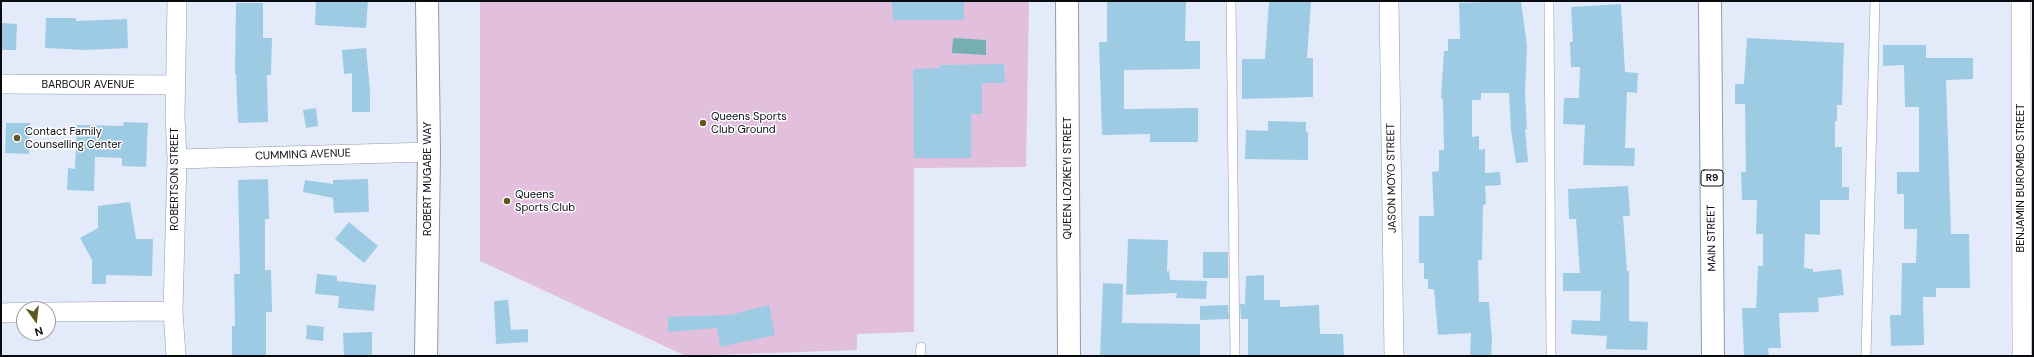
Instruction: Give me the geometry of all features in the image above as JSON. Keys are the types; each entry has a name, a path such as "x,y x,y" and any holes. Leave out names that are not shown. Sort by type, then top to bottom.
{"main road":[{"name":"ROBERT MUGABE WAY","path":"426,356 429,152 427,1"},
{"name":"QUEEN LOZIKEYI STREET","path":"1067,1 1069,356"},
{"name":"MAIN STREET","path":"1710,1 1713,356"}],"street":[{"name":"ROBERTSON STREET","path":"176,356 173,311 177,159 175,85 177,1"},
{"name":"JASON MOYO STREET","path":"1389,1 1394,356"},
{"name":"BENJAMIN BUROMBO STREET","path":"2021,1 2022,356"},
{"name":"BARBOUR AVENUE","path":"1,84 175,85"},
{"name":"CUMMING AVENUE","path":"177,159 429,152"},
{"path":"56,312 173,311"},
{"path":"1,313 16,312"}],"lane":[{"path":"1232,1 1235,356"},
{"path":"1549,1 1551,356"},
{"path":"1866,356 1875,1"}],"shaded area":[{"path":"480,1 1029,1 1026,167 914,168 914,332 857,334 857,350 686,356 480,261"},
{"path":"953,38 986,40 986,55 952,53"}],"building":[{"path":"316,1 368,1 366,28 315,25"},
{"path":"892,1 964,1 964,20 893,20"},
{"path":"1107,1 1186,1 1185,41 1200,41 1200,69 1124,70 1124,109 1198,108 1198,142 1150,142 1150,134 1102,135 1099,42 1107,42"},
{"path":"1269,1 1311,1 1307,58 1313,58 1313,97 1242,99 1242,59 1265,59"},
{"path":"1521,1 1527,46 1525,92 1527,129 1525,129 1528,162 1516,163 1511,130 1509,93 1481,93 1481,100 1472,100 1472,137 1479,136 1479,150 1485,149 1485,173 1500,172 1501,185 1485,186 1486,204 1483,205 1482,260 1478,260 1479,302 1489,302 1492,340 1491,356 1470,356 1471,333 1438,335 1434,289 1428,289 1428,279 1424,279 1424,263 1419,263 1419,216 1434,216 1432,172 1439,171 1439,150 1444,150 1443,99 1441,99 1444,51 1448,51 1448,39 1460,39 1459,3"},
{"path":"236,3 263,3 263,38 272,38 271,75 267,75 268,122 238,123 235,74"},
{"path":"1621,4 1625,72 1638,73 1637,93 1627,92 1625,148 1635,148 1634,166 1583,165 1585,125 1563,124 1564,98 1579,98 1580,67 1571,67 1570,42 1573,42 1571,7"},
{"path":"46,18 76,18 76,21 127,19 128,48 86,50 45,48"},
{"path":"1,23 17,24 16,50 1,50"},
{"path":"1747,38 1844,43 1842,105 1837,105 1837,121 1835,121 1835,147 1842,147 1842,187 1849,187 1849,200 1820,200 1820,235 1805,234 1804,268 1813,269 1813,272 1841,269 1844,295 1818,298 1819,312 1779,313 1781,348 1768,348 1769,356 1744,356 1742,308 1756,308 1758,266 1763,266 1763,234 1756,234 1757,200 1742,200 1741,172 1746,172 1745,104 1735,104 1735,84 1744,84"},
{"path":"1883,45 1926,45 1926,58 1973,58 1973,79 1946,80 1951,234 1969,234 1970,288 1936,288 1936,297 1923,297 1924,345 1891,346 1890,315 1901,315 1902,263 1916,263 1917,229 1904,229 1904,194 1897,194 1897,172 1919,172 1919,107 1905,107 1904,65 1883,66"},
{"path":"366,48 370,91 370,112 352,112 352,73 344,74 342,50"},
{"path":"1004,64 1005,83 982,83 982,114 971,114 971,158 914,158 913,69 940,68 940,65"},
{"path":"316,108 318,126 306,128 303,110"},
{"path":"1268,121 1306,122 1306,132 1308,132 1308,160 1245,159 1246,130 1268,131"},
{"path":"124,122 148,123 146,167 122,166 122,158 95,157 94,191 67,190 68,168 75,169 77,125 123,126"},
{"name":"Contact Family Counselling Center","path":"6,123 30,123 29,154 5,153"},
{"path":"268,179 269,219 265,219 265,270 271,270 272,312 266,312 266,356 232,356 232,326 235,326 234,274 240,274 238,180"},
{"path":"368,179 369,212 334,213 333,198 303,192 305,180 333,184 333,180"},
{"path":"1628,186 1630,216 1623,216 1627,271 1629,271 1629,321 1648,322 1647,350 1606,349 1607,336 1571,334 1572,320 1600,321 1601,291 1563,291 1563,273 1580,273 1576,219 1569,219 1568,189"},
{"path":"130,202 136,239 153,239 152,276 106,275 106,284 92,284 92,260 80,238 98,228 98,206"},
{"path":"349,222 378,246 364,263 335,239"},
{"path":"1128,239 1168,240 1167,271 1169,271 1170,280 1207,281 1206,299 1176,298 1177,293 1126,295"},
{"path":"1203,252 1228,252 1228,278 1203,278"},
{"path":"317,274 337,276 337,281 376,285 374,311 338,308 339,296 315,294"},
{"path":"1264,275 1264,300 1280,300 1280,307 1319,305 1320,334 1343,334 1344,356 1248,356 1248,319 1241,319 1240,304 1245,304 1246,276"},
{"path":"1103,283 1123,284 1122,323 1200,324 1200,356 1100,356"},
{"path":"508,300 511,330 528,329 528,342 496,344 494,301"},
{"path":"769,305 775,335 720,347 717,328 668,332 668,317 730,315"},
{"path":"1228,305 1229,319 1200,320 1200,306"},
{"path":"307,325 324,327 323,341 306,339"},
{"path":"372,332 372,356 344,356 343,333"}],"place":[{"name":"Queens Sports Club Ground","path":"703,123"},
{"name":"Contact Family Counselling Center","path":"17,138"},
{"name":"Queens Sports Club","path":"507,201"}]}
